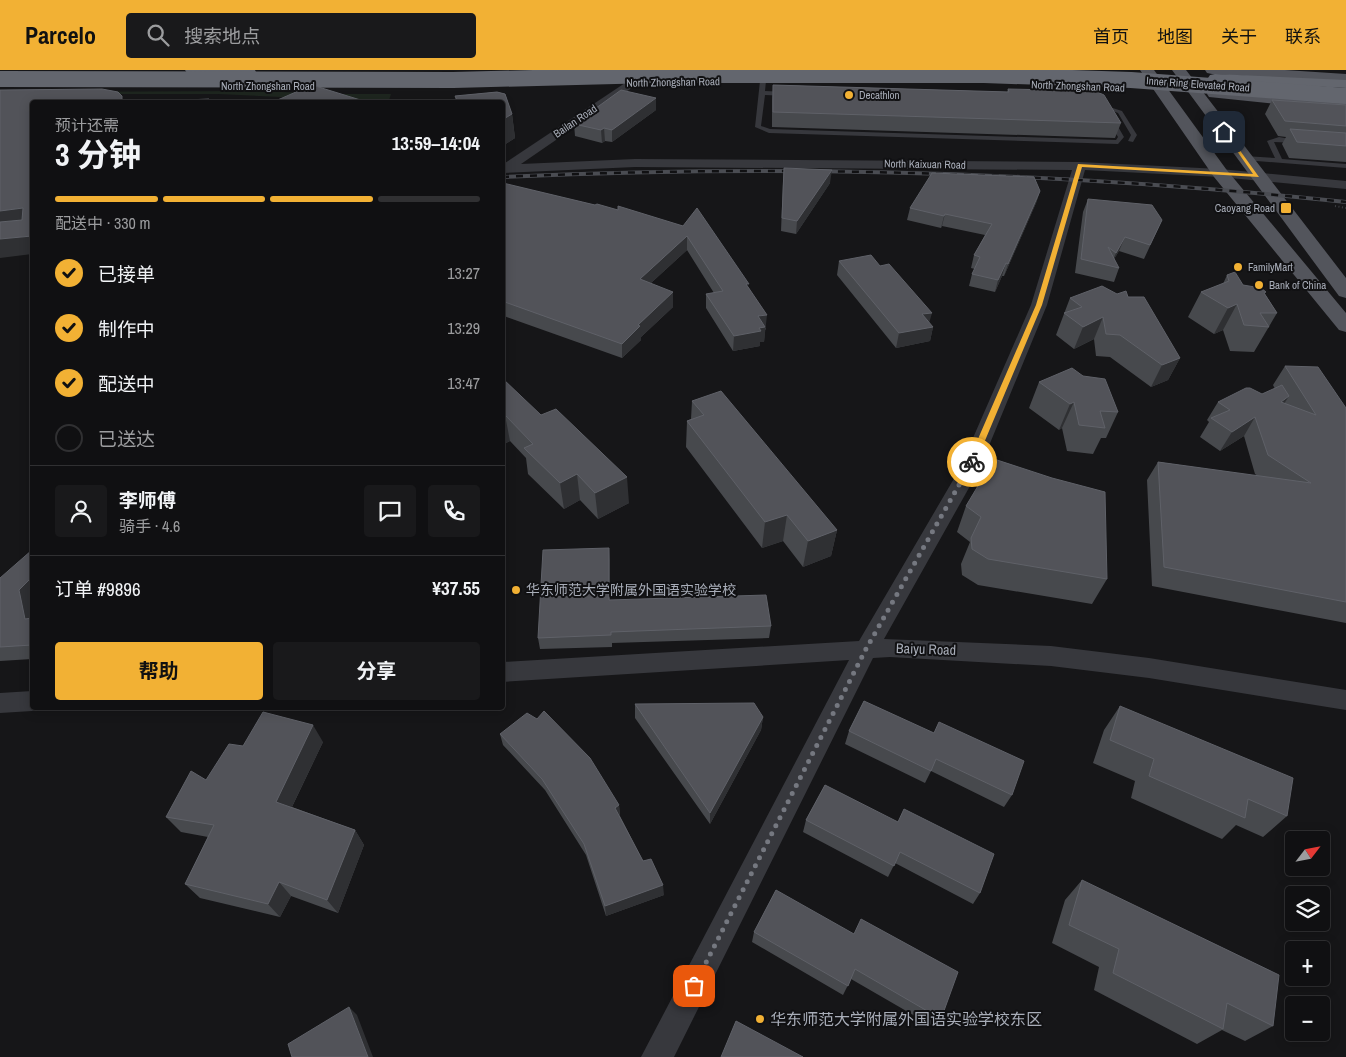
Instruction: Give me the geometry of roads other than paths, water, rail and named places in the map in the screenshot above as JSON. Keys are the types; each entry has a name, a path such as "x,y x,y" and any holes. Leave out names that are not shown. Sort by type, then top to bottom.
{"highway":[{"path":"192,70 249,72"},
{"path":"0,72 456,73 608,70"},
{"name":"Inner Ring Elevated Road","path":"1037,70 1218,78 1346,89"},
{"name":"Inner Ring Elevated Road","path":"0,79 453,80 655,75 984,75 1218,78 1346,96"},
{"path":"1218,78 1346,84"},
{"path":"1218,78 1346,101"},
{"path":"0,86 114,79"}],"main road":[{"path":"1147,70 1220,173 1346,326"},
{"path":"1179,70 1346,292"},
{"path":"1218,78 1346,78"},
{"name":"North Zhongshan Road","path":"0,86 375,86 632,83 762,87 979,82 1074,84 1195,92 1346,106"}],"street":[{"name":"Bailan Road","path":"505,168 632,83 647,70"},
{"name":"North Kaixuan Road","path":"505,169 635,163 1080,166 1220,173 1346,185"},
{"path":"657,1057 866,649 969,470 1039,305 1080,166"},
{"name":"Baiyu Road","path":"505,672 890,648 1051,656 1149,668 1346,700"},
{"path":"0,703 30,701"}],"lane":[{"path":"791,94 762,87 758,127 769,131 1118,142 1121,137 1104,108 1090,102 1104,105 1120,112 1134,135 1131,141"},
{"path":"1279,159 1270,141 1308,142"},
{"path":"1244,158 1279,159 1296,163 1346,166"}],"railway":[{"path":"505,177 713,171 925,173 1136,184 1346,202"}],"place":[{"name":"Decathlon","path":"849,95"},
{"name":"Caoyang Road","path":"1286,208"},
{"name":"FamilyMart","path":"1238,267"},
{"name":"Bank of China","path":"1259,285"},
{"name":"华东师范大学附属外国语实验学校","path":"516,590"},
{"name":"华东师范大学附属外国语实验学校东区","path":"760,1019"}]}
